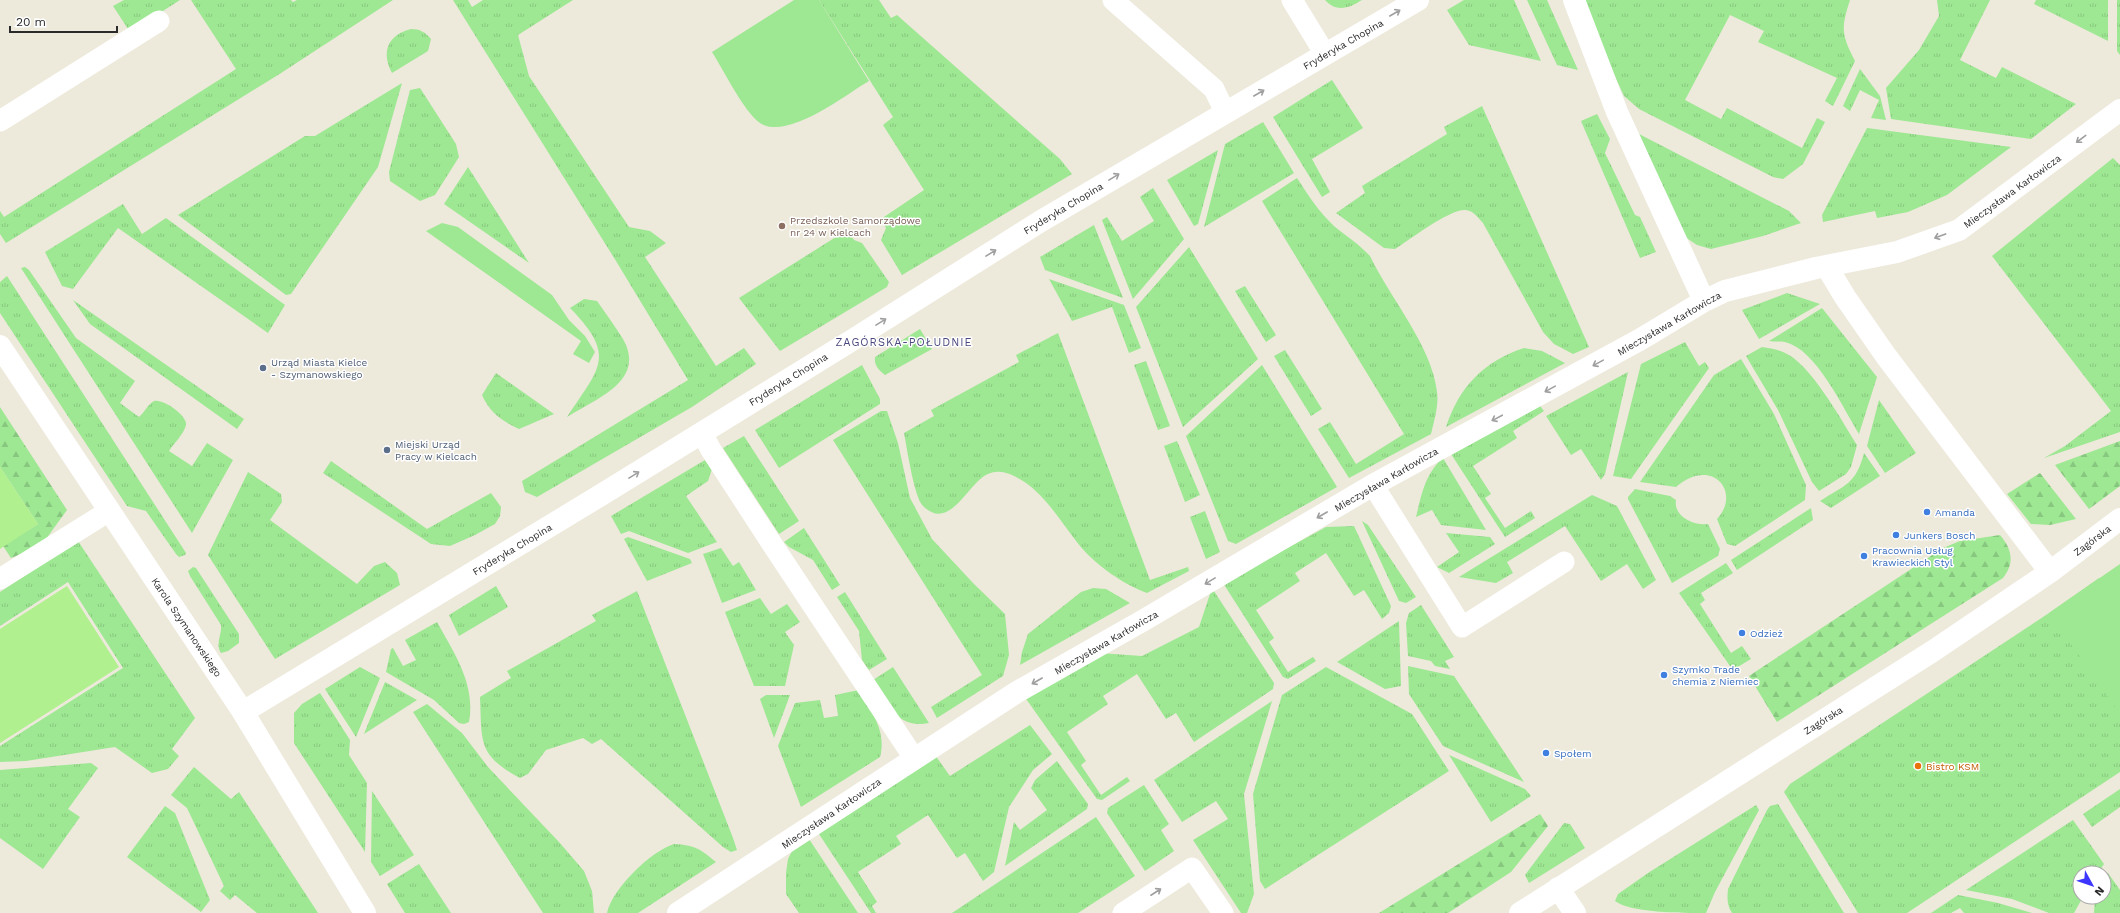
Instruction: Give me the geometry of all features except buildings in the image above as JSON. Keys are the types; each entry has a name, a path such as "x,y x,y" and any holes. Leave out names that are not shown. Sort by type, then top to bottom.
{"street":[{"name":"Fryderyka Chopina","path":"243,712 601,496 1041,221 1418,0"},
{"path":"1574,0 1617,112 1704,301"},
{"name":"Mieczysława Karłowicza","path":"678,913 1017,692 1150,617 1373,485 1641,339 1704,301 1725,291 1827,266 1897,252 1959,230 2120,110"},
{"path":"1827,266 1844,297 1886,356 2050,572"},
{"name":"Karola Szymanowskiego","path":"0,346 243,712 365,913"},
{"name":"Zagórska","path":"1520,913 1933,651 2050,572 2120,519"},
{"path":"1558,888 1575,913"}],"lane":[{"path":"1113,0 1214,89 1225,112"},
{"path":"1292,0 1325,54"},
{"path":"0,121 159,21"},
{"path":"702,433 711,450 769,540 914,758"},
{"path":"1373,485 1462,627 1564,562"},
{"path":"0,579 109,511"},
{"path":"1123,913 1192,868 1223,913"}],"green space":[{"path":"124,0 180,0 130,32 113,6"},
{"path":"191,0 291,0 293,2 297,0 393,0 278,75 6,243 0,234 0,211 4,217 236,69"},
{"path":"453,0 468,0 472,7 483,0 573,0 518,35 529,76 629,227 650,231 666,243 645,257 716,366 744,348 756,364 692,407 537,497 525,492 522,481 688,380 616,261"},
{"path":"794,0 819,0 869,81 816,114 785,126 771,127 760,123 747,110 712,52"},
{"path":"819,0 879,0 891,18 897,15 1060,159 1072,174 902,275 881,240 886,228 881,219 924,190 883,125 893,117"},
{"path":"1325,0 1362,0 1348,7 1339,8 1334,7"},
{"path":"1464,0 1514,0 1541,61 1469,45 1447,10"},
{"path":"1527,0 1547,0 1578,70 1557,65"},
{"path":"1579,0 1850,0 1845,18 1844,31 1847,44 1855,61 1833,106 1825,101 1837,78 1758,42 1764,31 1730,15 1685,100 1721,119 1727,108 1802,148 1817,118 1825,122 1803,164 1783,179 1773,177 1639,109 1624,96"},
{"path":"1937,0 1990,0 1960,60 1996,78 2002,67 2076,104 2031,139 1891,119 1886,88 1919,50 1939,16"},
{"path":"2036,0 2108,0 2108,41 2034,4"},
{"path":"2117,0 2120,0 2120,55 2117,51"},
{"path":"411,29 422,31 431,39 428,51 392,73 387,59 388,46 396,36"},
{"path":"1860,69 1880,96 1886,120 1871,118 1879,100 1860,90 1850,111 1843,106"},
{"path":"1332,80 1363,128 1312,159 1330,192 1322,197 1273,117"},
{"path":"402,83 378,167 291,294 286,295 178,215 305,136 315,136"},
{"path":"420,88 456,144 459,157 435,195 420,201 390,181 389,172 410,90"},
{"path":"1482,106 1589,347 1573,354 1554,344 1543,332 1483,223 1471,212 1466,210 1451,214 1430,225 1395,249 1384,248 1336,213 1365,193 1362,186 1447,134 1444,127"},
{"path":"1597,114 1610,139 1605,153 1635,215 1640,217 1656,252 1640,258 1581,121"},
{"path":"1263,122 1294,173 1204,227 1225,144"},
{"path":"1867,128 2011,147 1947,195 1908,212 1877,218 1875,211 1823,222 1822,215"},
{"path":"1639,134 1789,211 1801,223 1763,236 1711,249 1697,245 1685,237"},
{"path":"1218,150 1198,224 1194,226 1167,180"},
{"path":"2113,158 2120,165 2120,432 2044,458 2065,446 2111,411 1992,256"},
{"path":"468,167 529,263 444,204"},
{"path":"1297,178 1323,215 1370,256 1419,340 1434,375 1437,392 1437,408 1431,434 1349,478 1318,429 1330,422 1356,464 1404,434 1262,201"},
{"path":"1153,188 1184,239 1133,299 1102,220 1107,217 1122,241 1154,221 1140,197"},
{"path":"123,204 142,234 166,218 285,305 268,333 118,228 73,289 62,286 45,252"},
{"path":"442,223 458,227 552,295 569,320 585,336 595,352 589,363 573,354 581,341 426,231"},
{"path":"1094,225 1123,298 1045,270 1040,257"},
{"path":"847,230 854,240 862,243 889,282 887,287 780,351 739,298"},
{"path":"1189,247 1258,359 1183,427 1136,307"},
{"path":"25,267 29,270 76,338 135,381 120,403 139,417 152,402 163,402 174,408 183,417 186,421 185,428 169,451 192,466 207,443 233,460 192,533 21,268"},
{"path":"7,276 186,553 185,555 179,557 176,554 146,511 127,506 0,313 0,282"},
{"path":"1049,279 1124,305 1141,348 1129,353 1112,307 1072,321"},
{"path":"1245,286 1276,335 1266,342 1235,291"},
{"path":"1787,293 1820,304 1759,339 1742,310"},
{"path":"584,299 597,301 617,329 629,354 628,366 623,377 614,387 567,417 588,386 595,373 598,362 598,350 594,338 585,324 570,308"},
{"path":"73,300 244,419 237,429 90,324"},
{"path":"1822,308 1877,377 1859,434 1837,395 1818,367 1796,347 1785,342 1769,341"},
{"path":"920,329 932,349 885,375 876,365 875,357"},
{"path":"1058,333 1150,580 1188,567 1189,571 1147,593 1129,585 1094,561 1080,546 1043,498 1034,489 1011,475 998,472 988,474 981,478 950,510 942,513 933,513 923,506 917,493 911,472 904,433 934,416 931,410 1019,362 1016,355"},
{"path":"1685,342 1699,366 1705,362 1709,368 1631,479 1613,476 1641,364"},
{"path":"1762,347 1783,352 1804,367 1834,407 1857,445 1851,467 1846,474 1819,491 1812,482 1778,410 1746,356"},
{"path":"1524,348 1542,351 1565,363 1446,427 1458,400 1475,377 1497,360"},
{"path":"1285,350 1322,409 1311,416 1274,356"},
{"path":"1741,359 1774,414 1806,485 1805,500 1735,546 1727,544 1717,519 1724,509 1726,498 1725,489 1719,481 1711,476 1701,475 1689,478 1676,487 1640,482 1714,375"},
{"path":"1146,361 1170,426 1158,430 1134,365"},
{"path":"862,365 880,399 880,404 779,468 755,430"},
{"path":"1262,365 1337,487 1236,544 1228,541 1186,436"},
{"path":"1628,372 1605,474 1601,480 1581,449 1571,455 1546,416"},
{"path":"496,373 554,414 519,429 497,416 489,407 482,395"},
{"path":"1879,400 1916,453 1885,473 1867,446"},
{"path":"1540,406 1544,411 1513,431 1517,438 1473,466 1491,494 1485,498 1505,528 1531,511 1535,518 1505,537 1451,454"},
{"path":"0,407 67,510 46,539 38,547 11,558 3,546 38,524 0,467"},
{"path":"881,411 887,411 898,443 910,498 932,539 974,584 1005,614 1009,655 1003,676 937,718 931,707 982,675 833,440"},
{"path":"744,436 799,521 779,534 723,448"},
{"path":"1177,441 1200,495 1185,502 1164,446"},
{"path":"2120,441 2120,486 2089,509 2055,465"},
{"path":"1864,453 1880,476 1831,508 1820,501 1843,487 1853,478 1861,463"},
{"path":"1443,458 1486,530 1441,525 1432,510 1416,517 1422,493 1428,478"},
{"path":"705,460 712,469 708,481 686,496 717,542 688,553 629,531 621,534 611,516"},
{"path":"331,461 427,529 491,493 501,507 500,516 495,524 450,546 431,544 323,473"},
{"path":"0,467 38,524 0,549"},
{"path":"248,472 281,494 282,502 270,520 357,584 374,566 385,562 397,573 400,585 275,659 208,555"},
{"path":"2040,473 2076,519 2050,525 2031,524 2007,494"},
{"path":"1635,489 1670,496 1676,500 1676,506 1681,516 1691,522 1708,524 1720,549 1718,556 1672,583 1628,499"},
{"path":"1592,495 1617,506 1656,580 1643,589 1627,564 1601,581 1565,526 1507,562 1513,573 1496,583 1459,577"},
{"path":"1811,508 1813,520 1737,570 1731,560"},
{"path":"1205,511 1220,552 1206,559 1190,517"},
{"path":"1362,521 1368,525 1416,597 1406,603 1399,601"},
{"path":"1354,526 1391,606 1389,613 1382,619 1364,590 1354,596 1326,553 1295,573 1300,581 1256,610 1274,638 1269,642 1288,672 1313,657 1316,661 1288,679 1283,677 1223,583 1326,527"},
{"path":"804,528 840,585 832,590 813,560 789,547 784,542"},
{"path":"1446,533 1490,537 1495,544 1449,573 1437,567 1459,552"},
{"path":"2000,535 2007,546 2010,556 2009,567 2003,578 1777,722 1749,676 1943,548 1960,541"},
{"path":"628,537 690,559 692,563 647,581 624,539"},
{"path":"78,541 195,718 172,749 179,756 168,769 152,773 115,747 26,761 0,762 0,746 123,668 68,582 0,626 0,592"},
{"path":"721,548 733,566 739,562 756,590 722,603 703,554"},
{"path":"1726,563 1733,573 1701,593 1705,600 1700,604 1731,653 1742,646 1751,659 1736,668 1730,666 1679,593"},
{"path":"2120,564 2120,714 2049,613"},
{"path":"193,567 196,568 239,634 239,643 228,651 221,653 219,650 221,625 190,576 188,571"},
{"path":"2099,578 2120,585 2120,772 1907,913 1858,913 1784,792 1790,784 2049,613"},
{"path":"67,586 119,667 0,743 0,629"},
{"path":"496,586 508,607 459,636 449,615"},
{"path":"1093,588 1106,589 1130,603 1020,665 1022,652 1028,634 1081,592"},
{"path":"1212,588 1274,683 1273,689 1194,742 1176,713 1166,719 1137,674 1103,696 1108,704 1067,732 1086,761 1081,765 1101,795 1127,777 1130,781 1102,800 1097,799 1024,696 1099,653 1142,656 1199,627"},
{"path":"637,591 737,850 731,852 723,847 601,739 592,744 583,738 546,750 528,774 520,778 496,762 489,754 485,745 482,736 480,697 511,678 507,671 596,621 592,615"},
{"path":"845,592 887,659 869,670 862,660 859,631 837,597"},
{"path":"760,598 771,614 787,604 800,622 785,632 794,645 785,686 754,686 725,612"},
{"path":"1421,605 1454,657 1445,661 1450,669 1435,666 1431,661 1408,656 1406,623 1409,613"},
{"path":"1399,621 1401,686 1385,689 1337,662"},
{"path":"437,622 462,669 466,682 470,708 469,722 464,724 459,723 434,700 386,672 391,649 393,648 403,666 416,660 405,640"},
{"path":"1408,666 1454,676 1524,782 1443,746 1409,694"},
{"path":"360,667 380,678 356,737 325,689"},
{"path":"893,667 929,723 918,724 908,722 894,713 889,706 873,680"},
{"path":"1326,667 1412,714 1449,771 1265,889 1260,881 1253,794 1282,695"},
{"path":"385,682 417,700 364,734"},
{"path":"859,690 873,714 880,730 882,748 880,757 801,807 778,746 795,703 820,700 824,718 838,716 835,695"},
{"path":"320,693 350,740 349,755 367,783 365,852 294,743 294,713 302,704"},
{"path":"766,695 790,695 774,738 760,699"},
{"path":"1272,701 1244,794 1254,894 1247,913 1241,913 1193,840 1228,819 1216,801 1182,822 1154,780"},
{"path":"427,704 462,733 488,767 559,842 584,871 592,891 594,913 543,913 413,712"},
{"path":"1030,725 1052,754 1033,770 1009,807 994,872 983,881 965,853 957,858 928,815 896,836 901,844 858,872 877,902 872,906 876,913 871,913 817,831 935,755 950,776"},
{"path":"1449,755 1525,789 1531,796 1491,822"},
{"path":"1057,761 1088,804 1087,809 1005,866 1014,822 1020,830 1047,810 1031,788 1035,780"},
{"path":"91,763 98,768 68,809 80,817 43,869 0,838 0,770"},
{"path":"194,767 231,799 239,792 318,913 257,913 235,895 230,900 220,891 224,886 187,808 171,795"},
{"path":"1144,785 1169,824 1161,830 1174,851 1145,871 1107,813 1108,808"},
{"path":"2120,789 2120,807 2092,827 2083,814"},
{"path":"372,791 414,855 380,876 371,862"},
{"path":"1778,804 1844,913 1732,913 1730,910 1728,902 1728,889 1767,810 1770,806"},
{"path":"1756,805 1759,810 1715,892 1706,913 1644,910 1622,905 1615,901 1618,894 1648,873"},
{"path":"165,806 175,813 210,900 201,912 127,857"},
{"path":"1540,814 1548,826 1511,872 1448,913 1379,913"},
{"path":"1096,817 1135,876 1078,913 952,913"},
{"path":"2073,820 2104,864 2072,865 2072,905 2078,905 2074,913 2049,913 2012,899 1966,890"},
{"path":"1564,823 1570,824 1585,848 1529,883 1525,875"},
{"path":"809,839 858,913 799,913 786,894 788,859 793,849"},
{"path":"674,844 687,845 697,848 716,862 638,913 607,913 610,903 624,882 655,854"},
{"path":"419,864 451,913 405,913 387,884"},
{"path":"2112,879 2120,890 2120,913 2094,913 2094,905 2112,905"},
{"path":"1958,895 1998,903 2032,913 1964,913 1960,908 1951,913 1931,913"}],"place":[{"name":"Przedszkole Samorządowe nr 24 w Kielcach","path":"782,226"},
{"name":"Urząd Miasta Kielce - Szymanowskiego","path":"263,368"},
{"name":"Miejski Urząd Pracy w Kielcach","path":"387,450"},
{"name":"Amanda","path":"1927,512"},
{"name":"Junkers Bosch","path":"1896,535"},
{"name":"Pracownia Usług Krawieckich Styl","path":"1864,556"},
{"name":"Odzież","path":"1742,633"},
{"name":"Szymko Trade chemia z Niemiec","path":"1664,675"},
{"name":"Społem","path":"1546,753"},
{"name":"Bistro KSM","path":"1918,766"}],"district":[{"name":"ZAGÓRSKA-POŁUDNIE","path":"904,342"}]}
